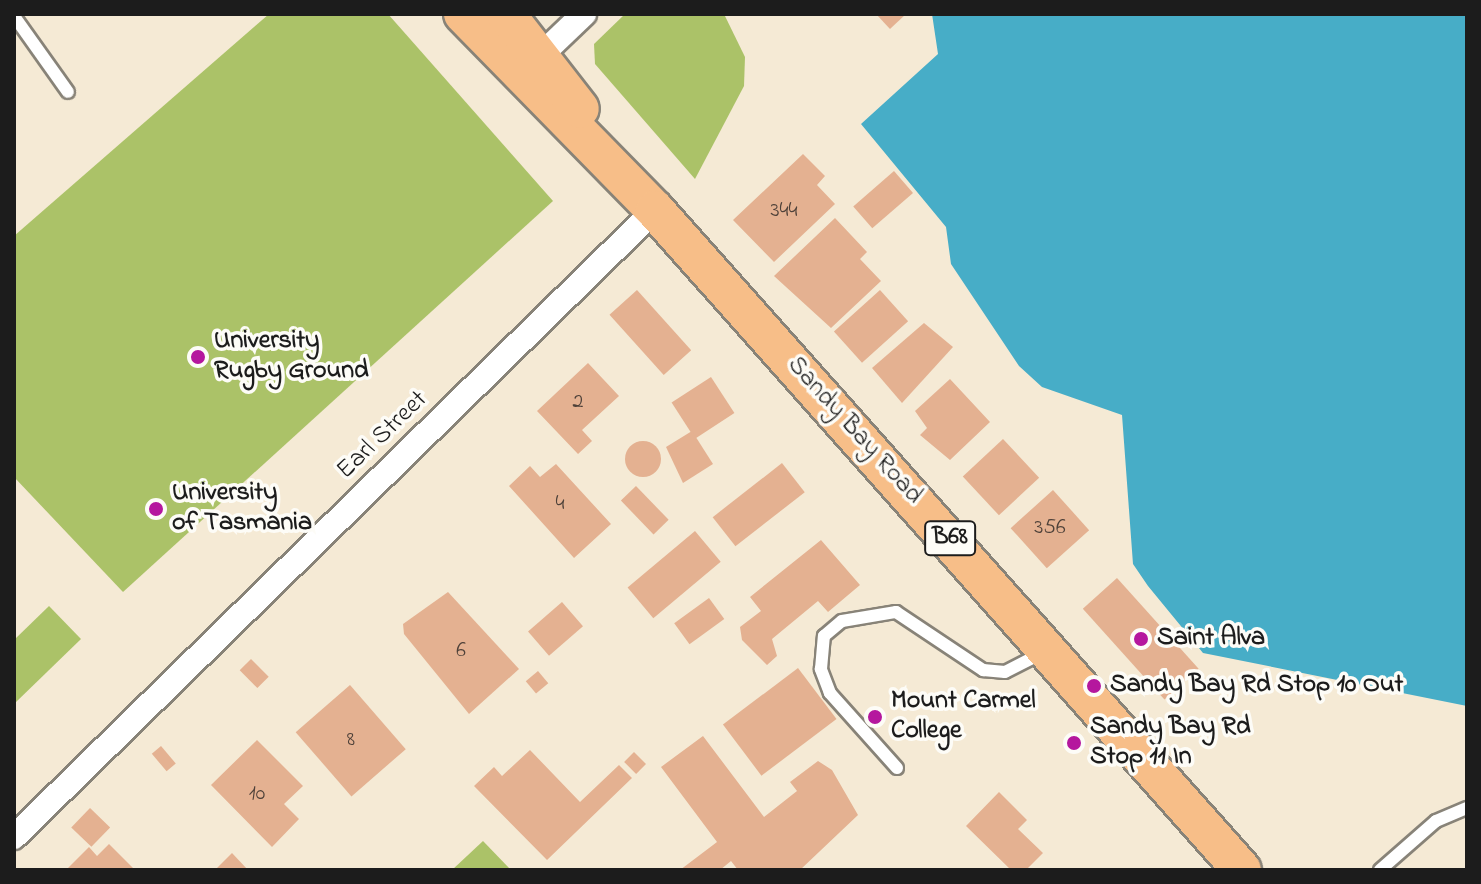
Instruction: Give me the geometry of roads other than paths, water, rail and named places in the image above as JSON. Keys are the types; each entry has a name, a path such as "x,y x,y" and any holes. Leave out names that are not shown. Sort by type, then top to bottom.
{"main road":[{"name":"Sandy Bay Road","path":"463,14 529,65 1233,860"},
{"name":"Sandy Bay Road","path":"506,14 529,65"}],"street":[{"path":"529,65 584,14"},
{"name":"Earl Street","path":"14,837 655,210"}],"lane":[{"path":"14,16 68,92"},
{"path":"897,768 830,693 821,669 824,636 842,621 896,612 983,670 1005,672 1049,650"},
{"path":"1380,870 1436,821 1467,808"},
{"path":"1233,860 1256,870"}],"water":[{"path":"932,14 1467,14 1467,706 1203,653 1148,586 1133,564 1122,415 1042,387 1019,366 951,264 946,227 861,124 938,54"}],"place":[{"name":"University Rugby Ground","path":"198,357"},
{"name":"University of Tasmania","path":"156,509"},
{"name":"Saint Alva","path":"1141,639"},
{"name":"Sandy Bay Rd Stop 10 Out","path":"1094,686"},
{"name":"Mount Carmel College","path":"875,717"},
{"name":"Sandy Bay Rd Stop 11 In","path":"1074,743"}]}
